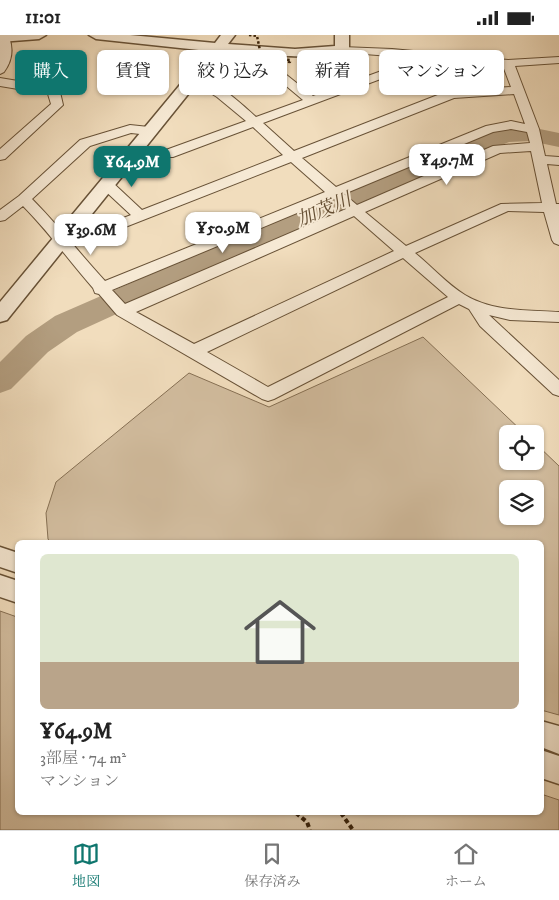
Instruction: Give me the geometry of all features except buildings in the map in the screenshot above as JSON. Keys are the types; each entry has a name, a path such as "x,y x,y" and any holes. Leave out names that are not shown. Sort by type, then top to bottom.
{"street":[{"path":"0,70 6,61 3,55 2,37 39,35"},
{"path":"96,35 223,41 297,53"},
{"path":"342,35 342,50"},
{"path":"504,63 559,60"},
{"path":"508,63 533,129 554,208 559,239"},
{"path":"168,154 379,75"},
{"path":"287,78 311,100"},
{"path":"0,82 50,89 54,92 58,105 0,156"},
{"path":"105,229 452,94 519,91"},
{"path":"0,315 180,95"},
{"path":"220,95 254,121 292,156 459,298 475,306 510,315 559,317"},
{"path":"122,311 490,129 511,125 533,129"},
{"path":"0,217 24,199 85,143 130,129 149,131"},
{"path":"101,289 345,201 498,149 508,147 538,153 559,161"},
{"path":"106,185 114,190 139,215"},
{"path":"24,199 52,227 101,289 122,311 268,395 459,298"},
{"path":"192,352 404,252 506,207 554,208"},
{"path":"475,306 486,322 558,389"},
{"path":"0,557 15,562"},
{"path":"0,585 15,591"},
{"path":"544,735 559,740"},
{"path":"544,765 559,770"}],"path":[{"path":"250,35 257,36 260,50"},
{"path":"298,815 307,822 310,830"},
{"path":"342,815 353,830"}],"shaded area":[{"path":"423,337 516,425 499,425 499,470 544,470 544,452 559,466 559,715 544,711 544,540 49,540 46,513 56,482 189,373 269,407"},
{"path":"0,611 15,616 15,815 544,815 544,795 559,800 559,830 0,830"}],"waterway":[{"name":"加茂川","path":"0,381 37,344 66,324 335,204 505,135 530,134 559,140"}]}
